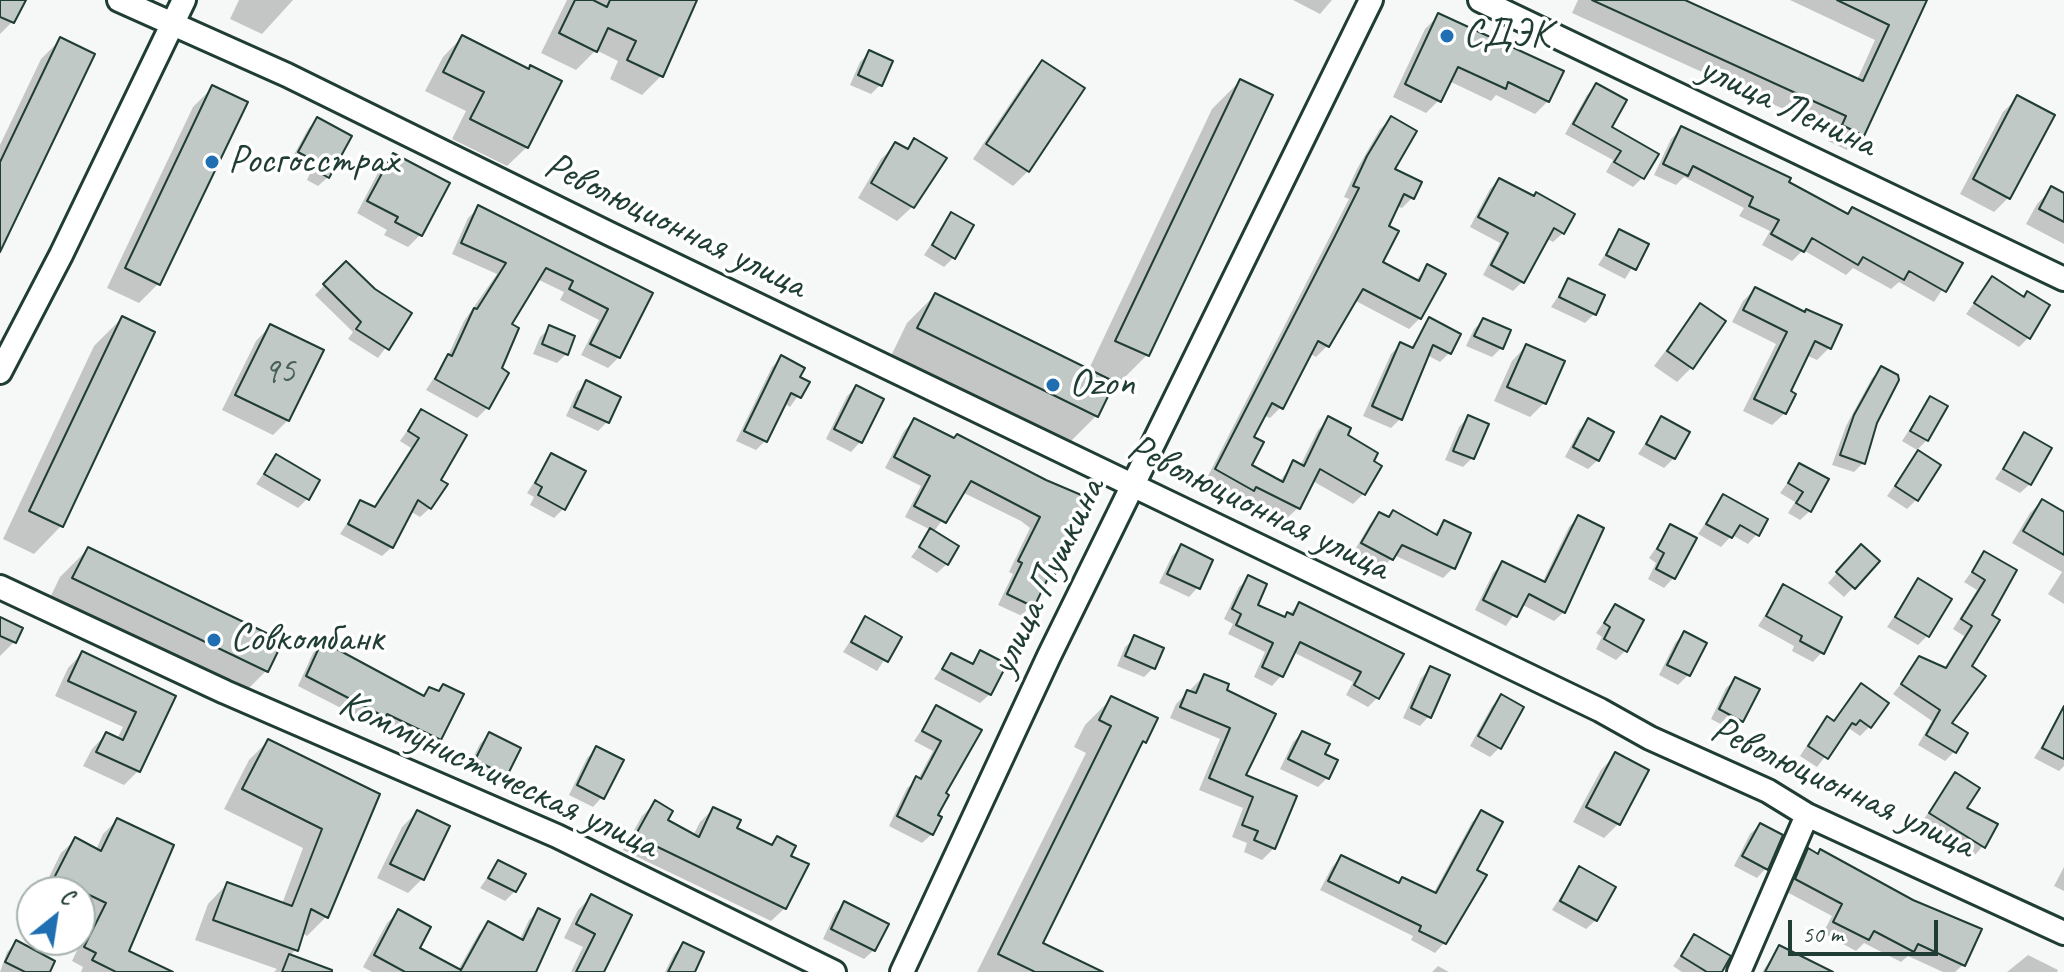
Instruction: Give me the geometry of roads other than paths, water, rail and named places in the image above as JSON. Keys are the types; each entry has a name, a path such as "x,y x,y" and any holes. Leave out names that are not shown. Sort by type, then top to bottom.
{"street":[{"name":"Революционная улица","path":"119,0 287,75 1132,487 1768,791 1807,815 2064,933"},
{"path":"0,372 61,255 184,0"},
{"name":"улица Пушкина","path":"902,972 1132,487 1371,0"},
{"name":"улица Ленина","path":"1480,0 2064,279"},
{"name":"Коммунистическая улица","path":"0,587 225,692 557,836 834,972"},
{"path":"1739,972 1807,815"}],"place":[{"name":"СДЭК","path":"1447,36"},
{"name":"Росгосстрах","path":"212,162"},
{"name":"Ozon","path":"1053,385"},
{"name":"Совкомбанк","path":"214,640"}]}
